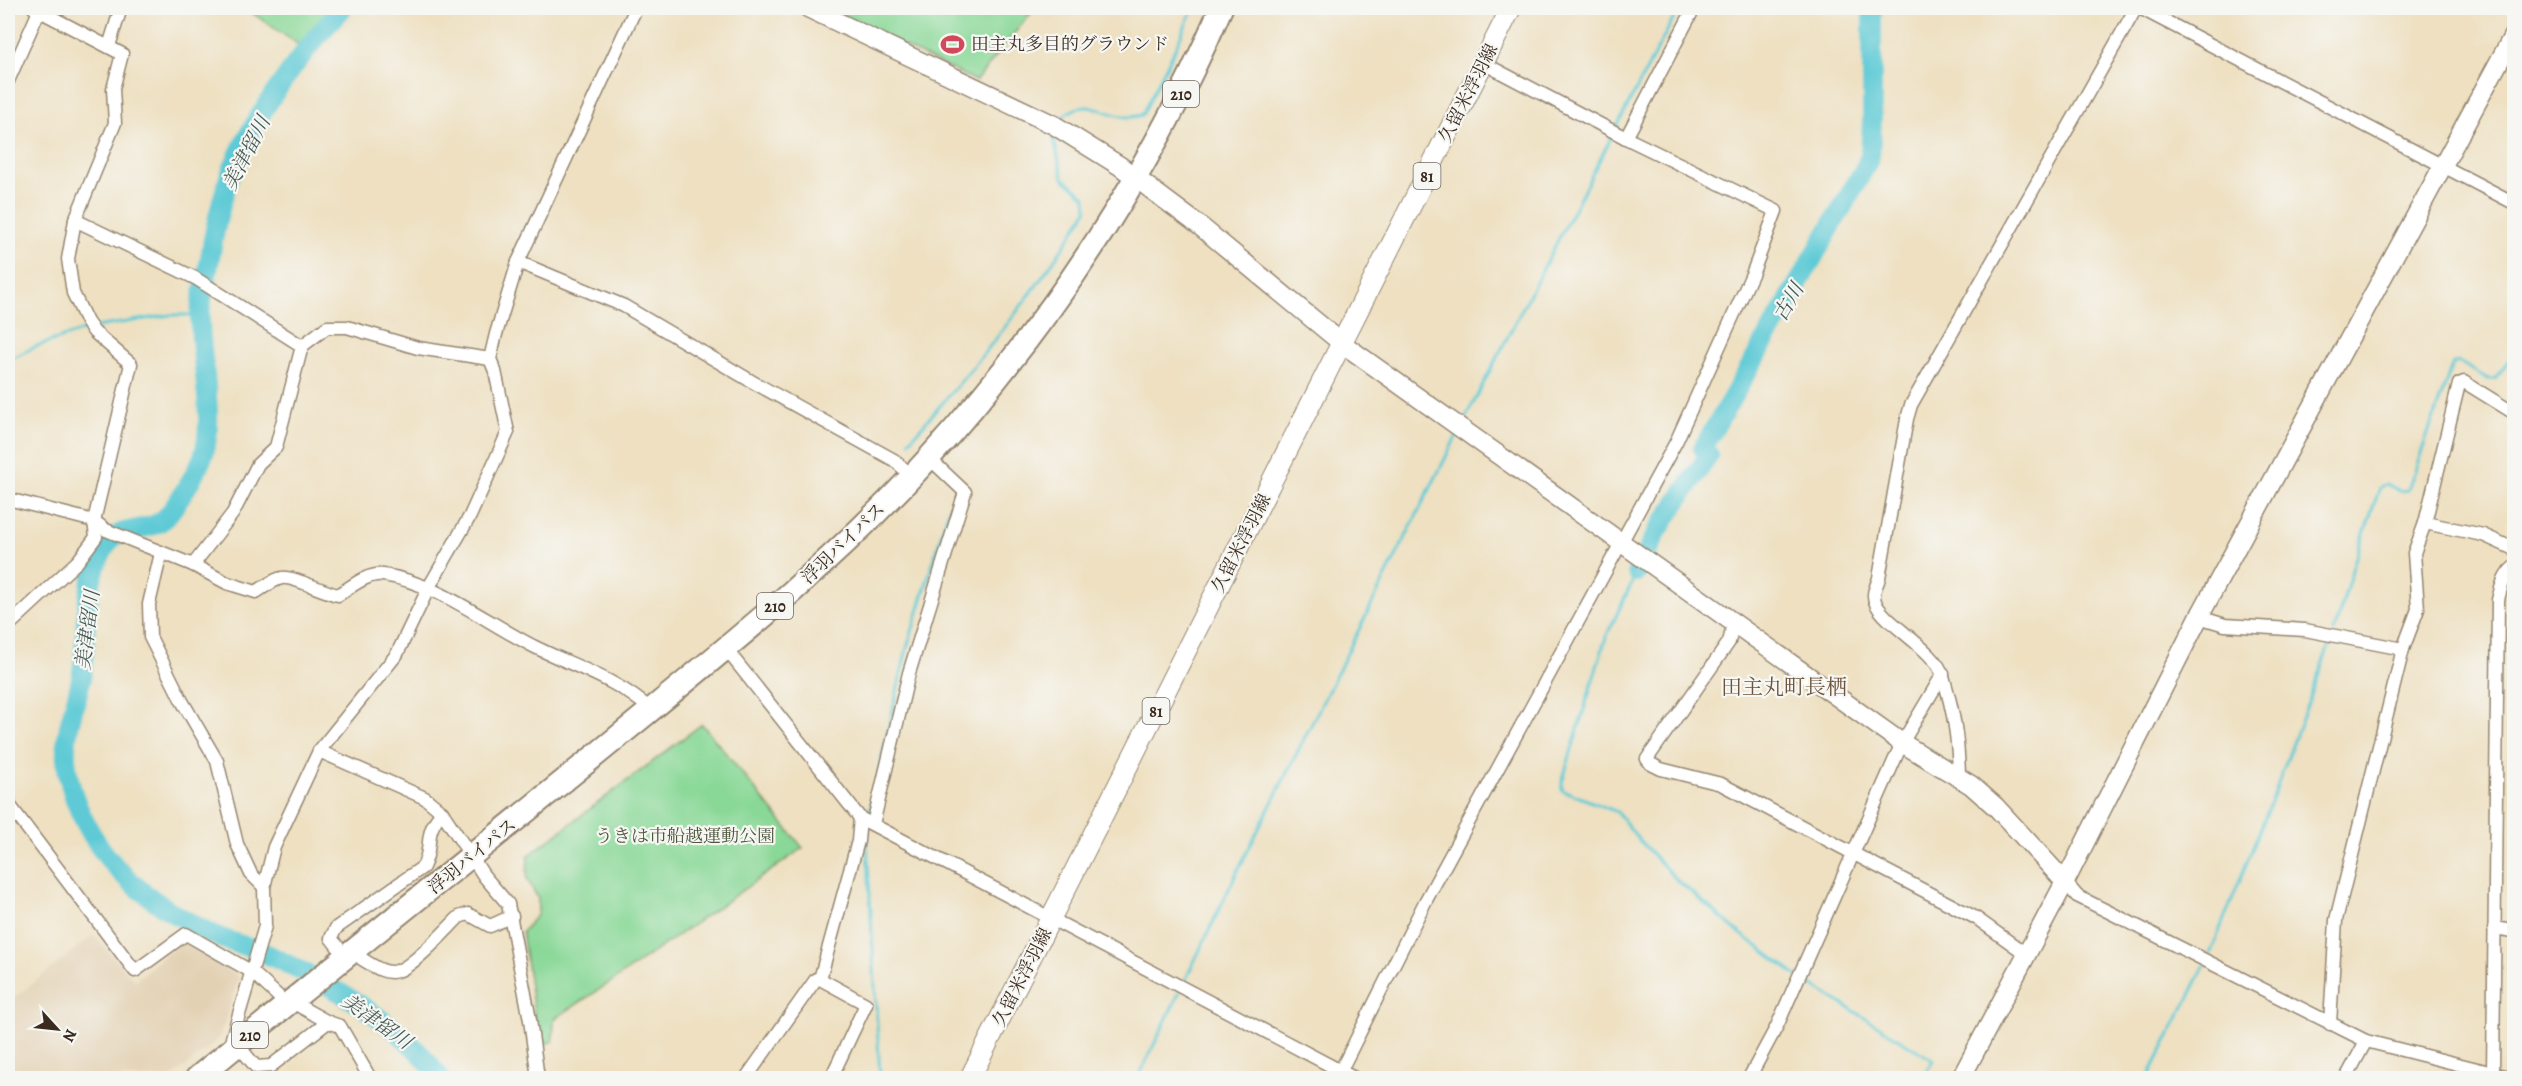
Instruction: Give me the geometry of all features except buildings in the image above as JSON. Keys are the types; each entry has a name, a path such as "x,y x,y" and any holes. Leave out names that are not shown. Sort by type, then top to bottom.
{"highway":[{"name":"浮羽バイパス","path":"197,1078 237,1045 303,1000 339,955 472,857 726,649 830,557 912,476 1016,355 1068,285 1135,177 1184,89 1221,8"}],"main road":[{"name":"久留米浮羽線","path":"970,1078 1511,8"}],"street":[{"path":"109,46 121,8"},
{"path":"328,1022 271,1066 256,1067 232,1038 232,1031 265,926 264,887 274,847 319,751 397,654 429,587 470,516 508,432 495,371 490,359 518,262 636,8"},
{"path":"808,8 1054,125 1135,177 1200,226 1343,344 1902,743 1959,776 1996,807 2077,896 2223,967 2366,1041 2513,1078"},
{"path":"1626,138 1694,8"},
{"path":"1959,776 1958,735 1943,674 1927,651 1878,609 1873,596 1879,578 1911,405 2138,8 2514,203"},
{"path":"8,81 36,9 122,54 113,89 115,123 75,220 68,259 73,293 92,328 131,364 94,521 96,537 78,561 8,626"},
{"path":"1961,1078 2065,882 2199,617 2514,34"},
{"path":"1339,1075 1425,902 1677,442 1753,272 1776,211 1626,138 1483,63"},
{"path":"75,220 195,278 302,346"},
{"path":"518,262 624,306 751,381 894,460 912,476"},
{"path":"193,565 233,513 258,464 276,447 302,346 327,327 347,327 418,348 490,359"},
{"path":"2330,1024 2336,920 2403,649 2418,609 2414,553 2426,523 2459,384 2464,382 2475,387 2514,413"},
{"path":"820,980 858,841 867,821 909,673 965,492 929,458"},
{"path":"8,499 94,521 106,530 193,565 227,583 256,592 281,577 338,595 365,578 381,575 429,587 533,646 627,691 651,710"},
{"path":"2426,523 2483,535 2514,549"},
{"path":"161,553 149,604 150,637 182,701 217,760 237,844 251,874 264,887"},
{"path":"2493,1074 2498,600 2501,585 2514,567"},
{"path":"2199,617 2224,625 2305,630 2403,649"},
{"path":"1734,622 1730,642 1647,759 1651,764 1661,769 1722,784 1976,918 2026,954"},
{"path":"726,649 867,821 1339,1075 1354,1078"},
{"path":"1749,1078 1781,1017 1902,743 1943,674"},
{"path":"319,751 425,798 442,812 484,876 508,904 512,915 538,1078"},
{"path":"8,804 135,971 186,934 252,972 278,996"},
{"path":"339,955 331,938 336,928 423,867 428,858 431,825 442,812"},
{"path":"362,959 384,971 397,972 409,965 459,917 468,914 490,926 512,915"},
{"path":"2494,928 2514,931"},
{"path":"746,1078 816,979 866,1004 831,1078"},
{"path":"303,1000 328,1022 340,1026 370,1078"},
{"path":"2346,1078 2366,1041"}],"shaded area":[{"path":"94,934 135,981 183,940 239,977 219,1039 171,1078 8,1078 8,1003"}],"green space":[{"path":"245,8 339,8 302,47"},
{"name":"田主丸多目的グラウンド","path":"825,8 1035,8 976,81"},
{"name":"うきは市船越運動公園","path":"702,724 803,848 554,1019 553,1041 539,1046 522,932 538,914 538,898 527,879 528,856"}],"waterway":[{"name":"美津留川","path":"343,8 310,45 276,90 235,162 221,203 200,311 208,405 204,453 185,490 165,518 153,525 117,535 106,546 98,562 89,594 81,679 69,729 66,759 71,786 86,824 108,858 131,882 159,904 189,922 224,939 258,950 326,984 362,1006 397,1032 427,1061 440,1078"},
{"path":"1062,117 1083,107 1120,116 1142,115 1193,8"},
{"path":"1616,128 1679,8"},
{"name":"古川","path":"1637,572 1657,532 1709,455 1703,448 1866,166 1870,156 1872,122 1872,8"},
{"path":"1464,421 1613,134"},
{"path":"909,441 1003,330 1047,271 1087,210 1086,197 1063,178 1053,136"},
{"path":"96,327 170,315 200,315"},
{"path":"8,360 37,346 87,329"},
{"path":"2334,632 2354,563 2380,487 2386,484 2400,491 2408,490 2453,363 2459,362 2488,379 2495,379 2514,353"},
{"path":"1183,985 1238,870 1457,435"},
{"path":"868,819 907,648 950,506"},
{"path":"1637,572 1606,637 1562,782 1562,790 1617,812 1640,841 1677,880 1736,930 1797,976"},
{"path":"2208,959 2272,800 2332,638"},
{"path":"866,826 880,1078"},
{"path":"2148,1078 2205,965"},
{"path":"1802,979 1933,1060 1923,1078"},
{"path":"1138,1078 1180,991"}],"place":[{"name":"田主丸多目的グラウンド","path":"953,44"}],"district":[{"name":"田主丸町長栖","path":"1784,687"}]}
